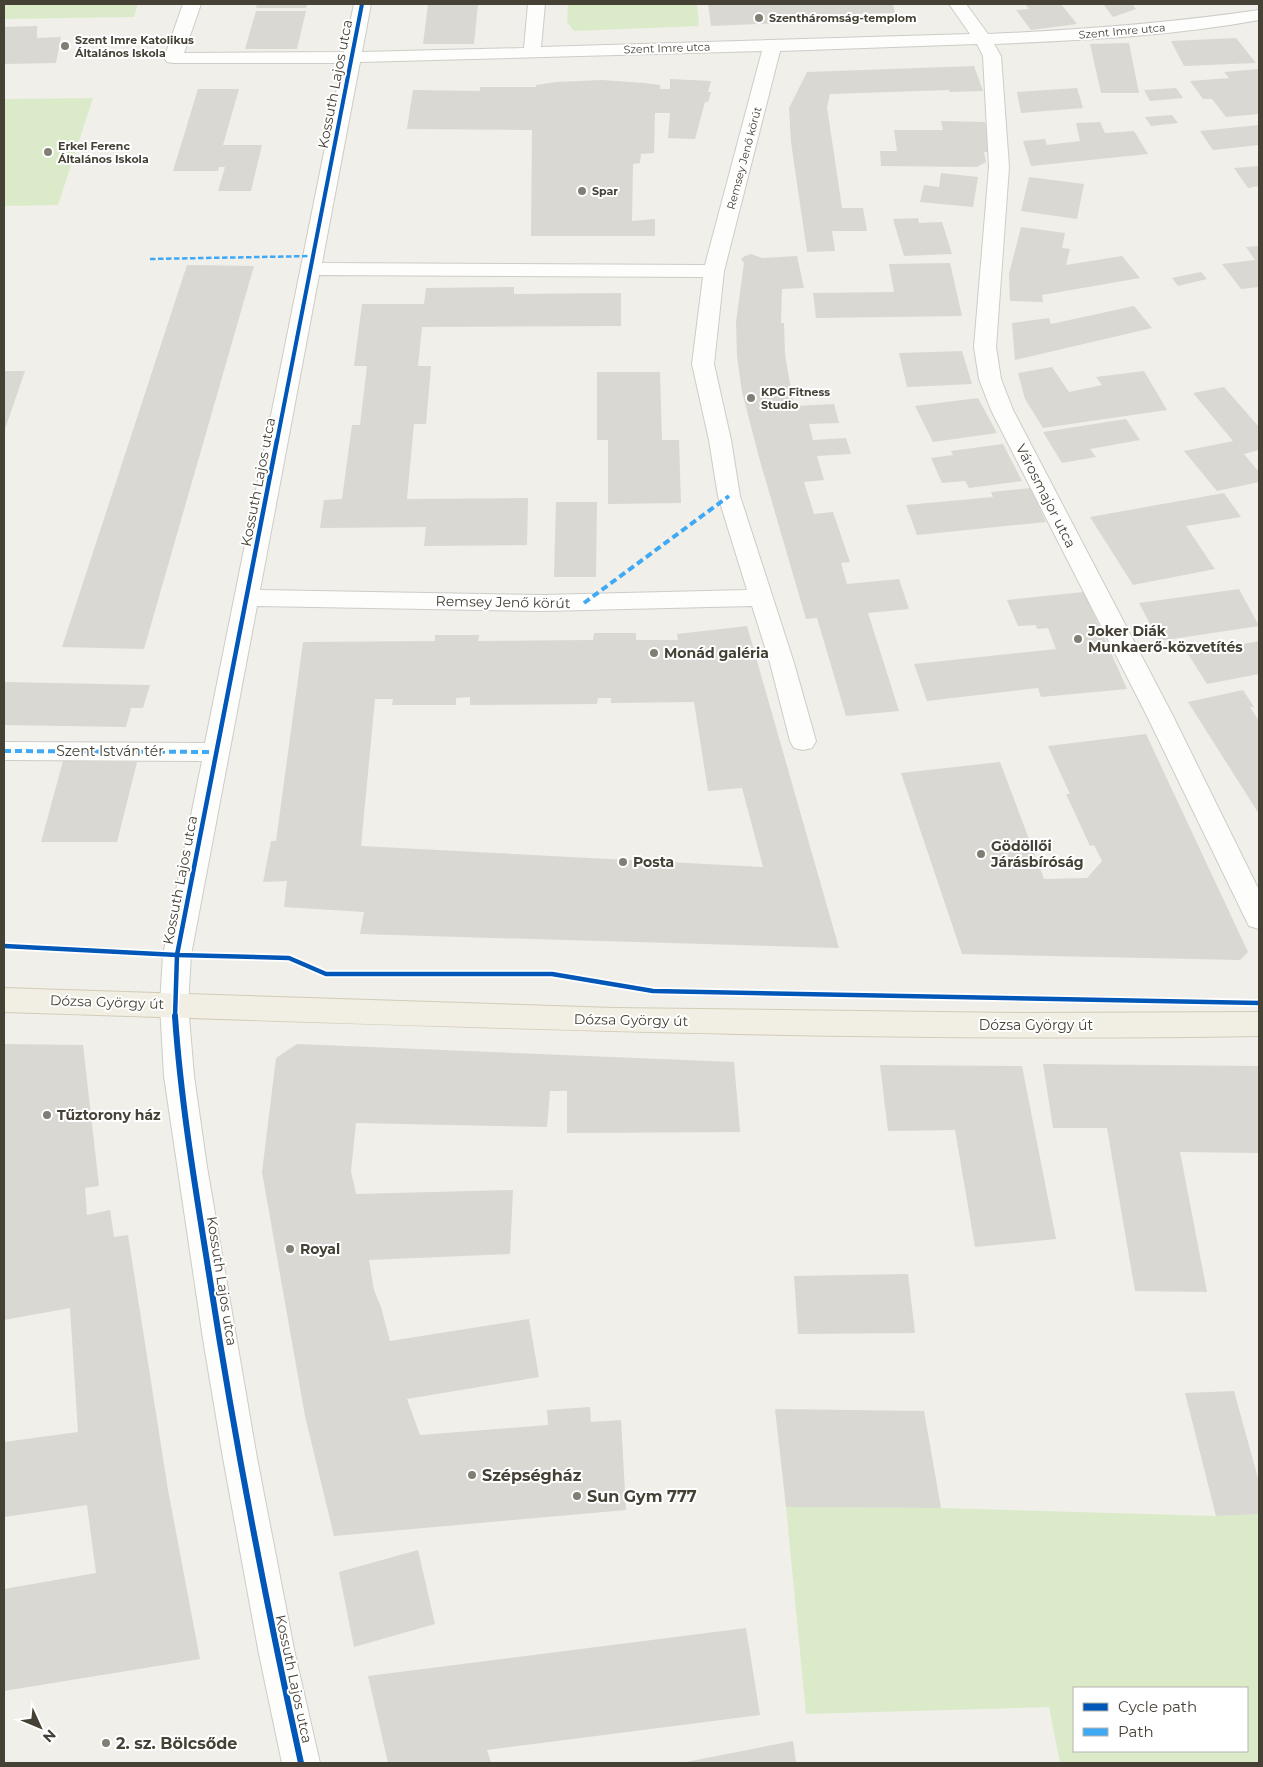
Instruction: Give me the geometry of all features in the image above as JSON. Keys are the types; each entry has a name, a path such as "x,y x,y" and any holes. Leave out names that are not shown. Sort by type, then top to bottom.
{"main road":[{"name":"Dózsa György út","path":"4,1000 614,1020 1025,1025 1259,1024"}],"street":[{"name":"Szent Imre utca","path":"192,4 173,58 351,58 1059,36 1220,22 1254,15"},
{"name":"Kossuth Lajos utca","path":"301,1763 277,1654 219,1339 179,1076 174,1005 177,955 362,4"},
{"path":"532,53 536,4"},
{"path":"957,4 983,39"},
{"name":"Városmajor utca","path":"983,39 992,56 999,167 984,347 990,379 1002,410 1160,716 1259,918"},
{"name":"Remsey Jenő körút","path":"773,44 714,271 702,364 720,440 728,496 782,664 803,741"},
{"path":"310,270 714,271"},
{"name":"Remsey Jenő körút","path":"246,598 542,603 760,598"},
{"name":"Szent István tér","path":"5,755 217,752"}],"green space":[{"path":"4,4 138,4 134,17 4,19"},
{"path":"568,4 697,4 699,26 574,31 567,22"},
{"path":"93,98 58,205 4,206 4,99"},
{"path":"786,1507 941,1508 1216,1516 1259,1514 1259,1763 1060,1763 1049,1707 806,1714"}],"building":[{"path":"257,4 307,4 306,8 256,8"},
{"path":"428,4 478,4 474,44 423,44"},
{"name":"Szentháromság-templom","path":"708,4 893,4 895,13 807,15 809,22 711,26"},
{"path":"1025,4 1061,4 1077,24 1031,30 1016,10 1029,9"},
{"path":"1103,4 1132,4 1136,9 1113,17"},
{"path":"256,11 306,11 297,49 245,49"},
{"path":"37,26 37,38 61,37 56,63 4,64 4,27"},
{"path":"1236,38 1256,63 1184,66 1171,41"},
{"path":"1129,43 1139,93 1101,93 1090,44"},
{"path":"974,66 983,91 950,92 949,90 830,94 827,107 842,208 863,208 867,231 832,231 835,251 807,252 791,142 789,108 807,72"},
{"path":"1259,69 1259,114 1226,117 1212,99 1203,99 1190,81 1229,78 1224,72"},
{"path":"670,79 711,81 708,92 711,92 708,102 705,102 695,139 668,138 670,113 655,113 654,153 641,154 640,163 633,164 632,221 655,219 655,236 531,236 532,130 407,129 413,90 480,91 480,87 536,87 536,85 556,82 602,80 645,83 660,85 660,89 670,89"},
{"path":"1077,88 1083,108 1021,113 1017,92"},
{"path":"1176,88 1183,98 1150,101 1144,90"},
{"path":"198,89 239,89 223,145 262,145 251,191 218,191 225,167 219,167 218,171 173,171"},
{"path":"1172,115 1178,123 1151,126 1145,117"},
{"path":"941,121 985,122 990,152 984,152 986,162 977,167 881,166 880,151 897,151 894,130 943,130"},
{"path":"1100,122 1105,133 1134,131 1148,154 1031,166 1023,141 1045,139 1047,145 1080,141 1076,123"},
{"path":"1259,125 1259,145 1213,150 1200,131"},
{"path":"1259,166 1259,186 1248,188 1234,168"},
{"path":"941,173 978,177 973,207 920,202 924,185 939,187"},
{"path":"1029,177 1084,184 1077,219 1021,211"},
{"path":"918,218 919,223 942,222 952,254 904,256 893,219"},
{"path":"1021,227 1065,233 1062,248 1070,249 1066,265 1122,256 1140,278 1042,295 1043,302 1010,301 1009,274"},
{"path":"1259,246 1259,287 1241,289 1222,264 1255,260 1246,247"},
{"path":"751,254 762,258 797,256 804,288 782,289 781,323 784,323 785,355 794,406 834,404 839,423 809,424 813,440 846,438 851,454 817,456 824,480 804,482 814,514 833,512 850,562 841,563 847,584 899,579 909,609 868,613 899,711 846,716 817,618 806,619 742,392 737,356 736,322 744,263 741,259"},
{"path":"950,263 962,316 816,318 813,293 894,292 889,264"},
{"path":"187,265 254,266 144,649 62,647"},
{"path":"1201,272 1207,279 1178,286 1172,278"},
{"path":"514,287 514,294 621,293 621,326 422,327 418,366 431,366 426,424 414,424 407,499 528,498 527,545 424,546 426,527 320,528 324,500 342,499 352,425 360,425 367,366 354,366 362,304 424,304 426,288"},
{"path":"1134,306 1152,328 1015,360 1012,323 1049,318 1051,324"},
{"path":"962,351 972,384 907,387 899,353"},
{"path":"1052,367 1069,392 1102,385 1096,377 1144,371 1167,410 1043,428 1025,399 1018,373"},
{"path":"4,371 25,371 4,432"},
{"path":"597,372 660,372 662,440 679,440 681,503 608,504 608,440 597,440"},
{"path":"1224,387 1259,427 1259,450 1244,454 1259,472 1259,482 1217,491 1184,451 1233,441 1193,393"},
{"path":"978,398 997,433 933,442 915,406"},
{"path":"1126,419 1140,440 1090,449 1096,457 1062,463 1043,432"},
{"path":"1003,444 1022,481 969,488 965,481 942,483 931,458 953,455 951,451"},
{"path":"1031,488 1046,522 917,535 906,505 993,497 991,492"},
{"path":"1224,493 1241,517 1186,526 1215,569 1133,585 1090,517"},
{"path":"556,502 597,502 596,577 554,577"},
{"path":"1239,589 1259,626 1159,641 1139,603"},
{"name":"Joker Diák Munkaerő-közvetítés","path":"1084,592 1127,689 1041,697 1038,688 927,701 914,664 1056,649 1048,628 1037,629 1036,625 1018,626 1007,600"},
{"path":"747,626 839,948 360,934 364,912 284,907 287,881 263,882 271,841 276,841 303,642 435,641 435,635 479,635 478,641 593,640 594,633 636,633 636,640 678,640 677,634","holes":["470,697 470,705 597,704 598,698 611,698 611,703 694,702 708,791 742,788 763,867 361,846 375,699 393,699 392,705 456,705 456,698"]},
{"path":"1259,641 1259,674 1207,684 1188,654"},
{"path":"4,682 150,685 143,708 131,708 126,727 4,725"},
{"path":"1243,690 1254,707 1250,707 1259,721 1259,814 1188,702"},
{"name":"Gödöllői Járásbíróság","path":"1146,734 1248,952 1240,960 962,954 901,773 1000,762 1044,879 1087,878 1102,861 1094,845 1090,846 1066,794 1070,794 1048,746"},
{"path":"63,761 137,762 117,842 41,842"},
{"path":"4,1044 83,1045 99,1186 85,1188 87,1215 110,1210 114,1237 128,1235 168,1490 200,1659 4,1691 4,1589 96,1573 87,1505 4,1517 4,1442 78,1432 70,1308 4,1320"},
{"path":"297,1044 734,1062 740,1132 567,1133 567,1091 550,1091 547,1127 356,1123 351,1171 356,1194 513,1190 510,1254 369,1260 374,1290 381,1307 390,1341 529,1319 539,1377 407,1399 420,1435 548,1425 547,1410 590,1407 591,1422 621,1420 626,1510 334,1536 305,1416 262,1172 276,1058"},
{"path":"1043,1064 1259,1066 1259,1153 1180,1152 1207,1292 1135,1291 1107,1128 1053,1128"},
{"path":"880,1065 1022,1066 1056,1239 975,1247 955,1130 888,1131"},
{"path":"908,1274 915,1333 798,1334 794,1276"},
{"path":"1234,1391 1259,1482 1259,1514 1216,1516 1185,1393"},
{"path":"775,1409 924,1411 941,1508 786,1507"},
{"path":"418,1550 435,1624 354,1647 339,1572"},
{"path":"746,1628 760,1715 487,1750 491,1763 388,1763 368,1676"},
{"path":"793,1741 796,1763 686,1763 686,1762"}],"marked path":[{"path":"150,259 313,256"},
{"path":"584,603 729,496"},
{"path":"4,751 217,752"}],"cycle path":[{"path":"301,1763 277,1654 219,1339 179,1076 174,1005 177,955 362,4"},
{"path":"4,946 177,955 289,958 326,974 552,974 653,991 1259,1003"}],"place":[{"name":"Szentháromság-templom","path":"759,18"},
{"name":"Szent Imre Katolikus Általános Iskola","path":"65,46"},
{"name":"Erkel Ferenc Általános Iskola","path":"48,152"},
{"name":"Spar","path":"582,191"},
{"name":"KPG Fitness Studio","path":"751,398"},
{"name":"Joker Diák Munkaerő-közvetítés","path":"1078,639"},
{"name":"Monád galéria","path":"654,653"},
{"name":"Gödöllői Járásbíróság","path":"981,854"},
{"name":"Posta","path":"623,862"},
{"name":"Tűztorony ház","path":"47,1115"},
{"name":"Royal","path":"290,1249"},
{"name":"Szépségház","path":"472,1475"},
{"name":"Sun Gym 777","path":"577,1496"},
{"name":"2. sz. Bölcsőde","path":"106,1743"}]}
